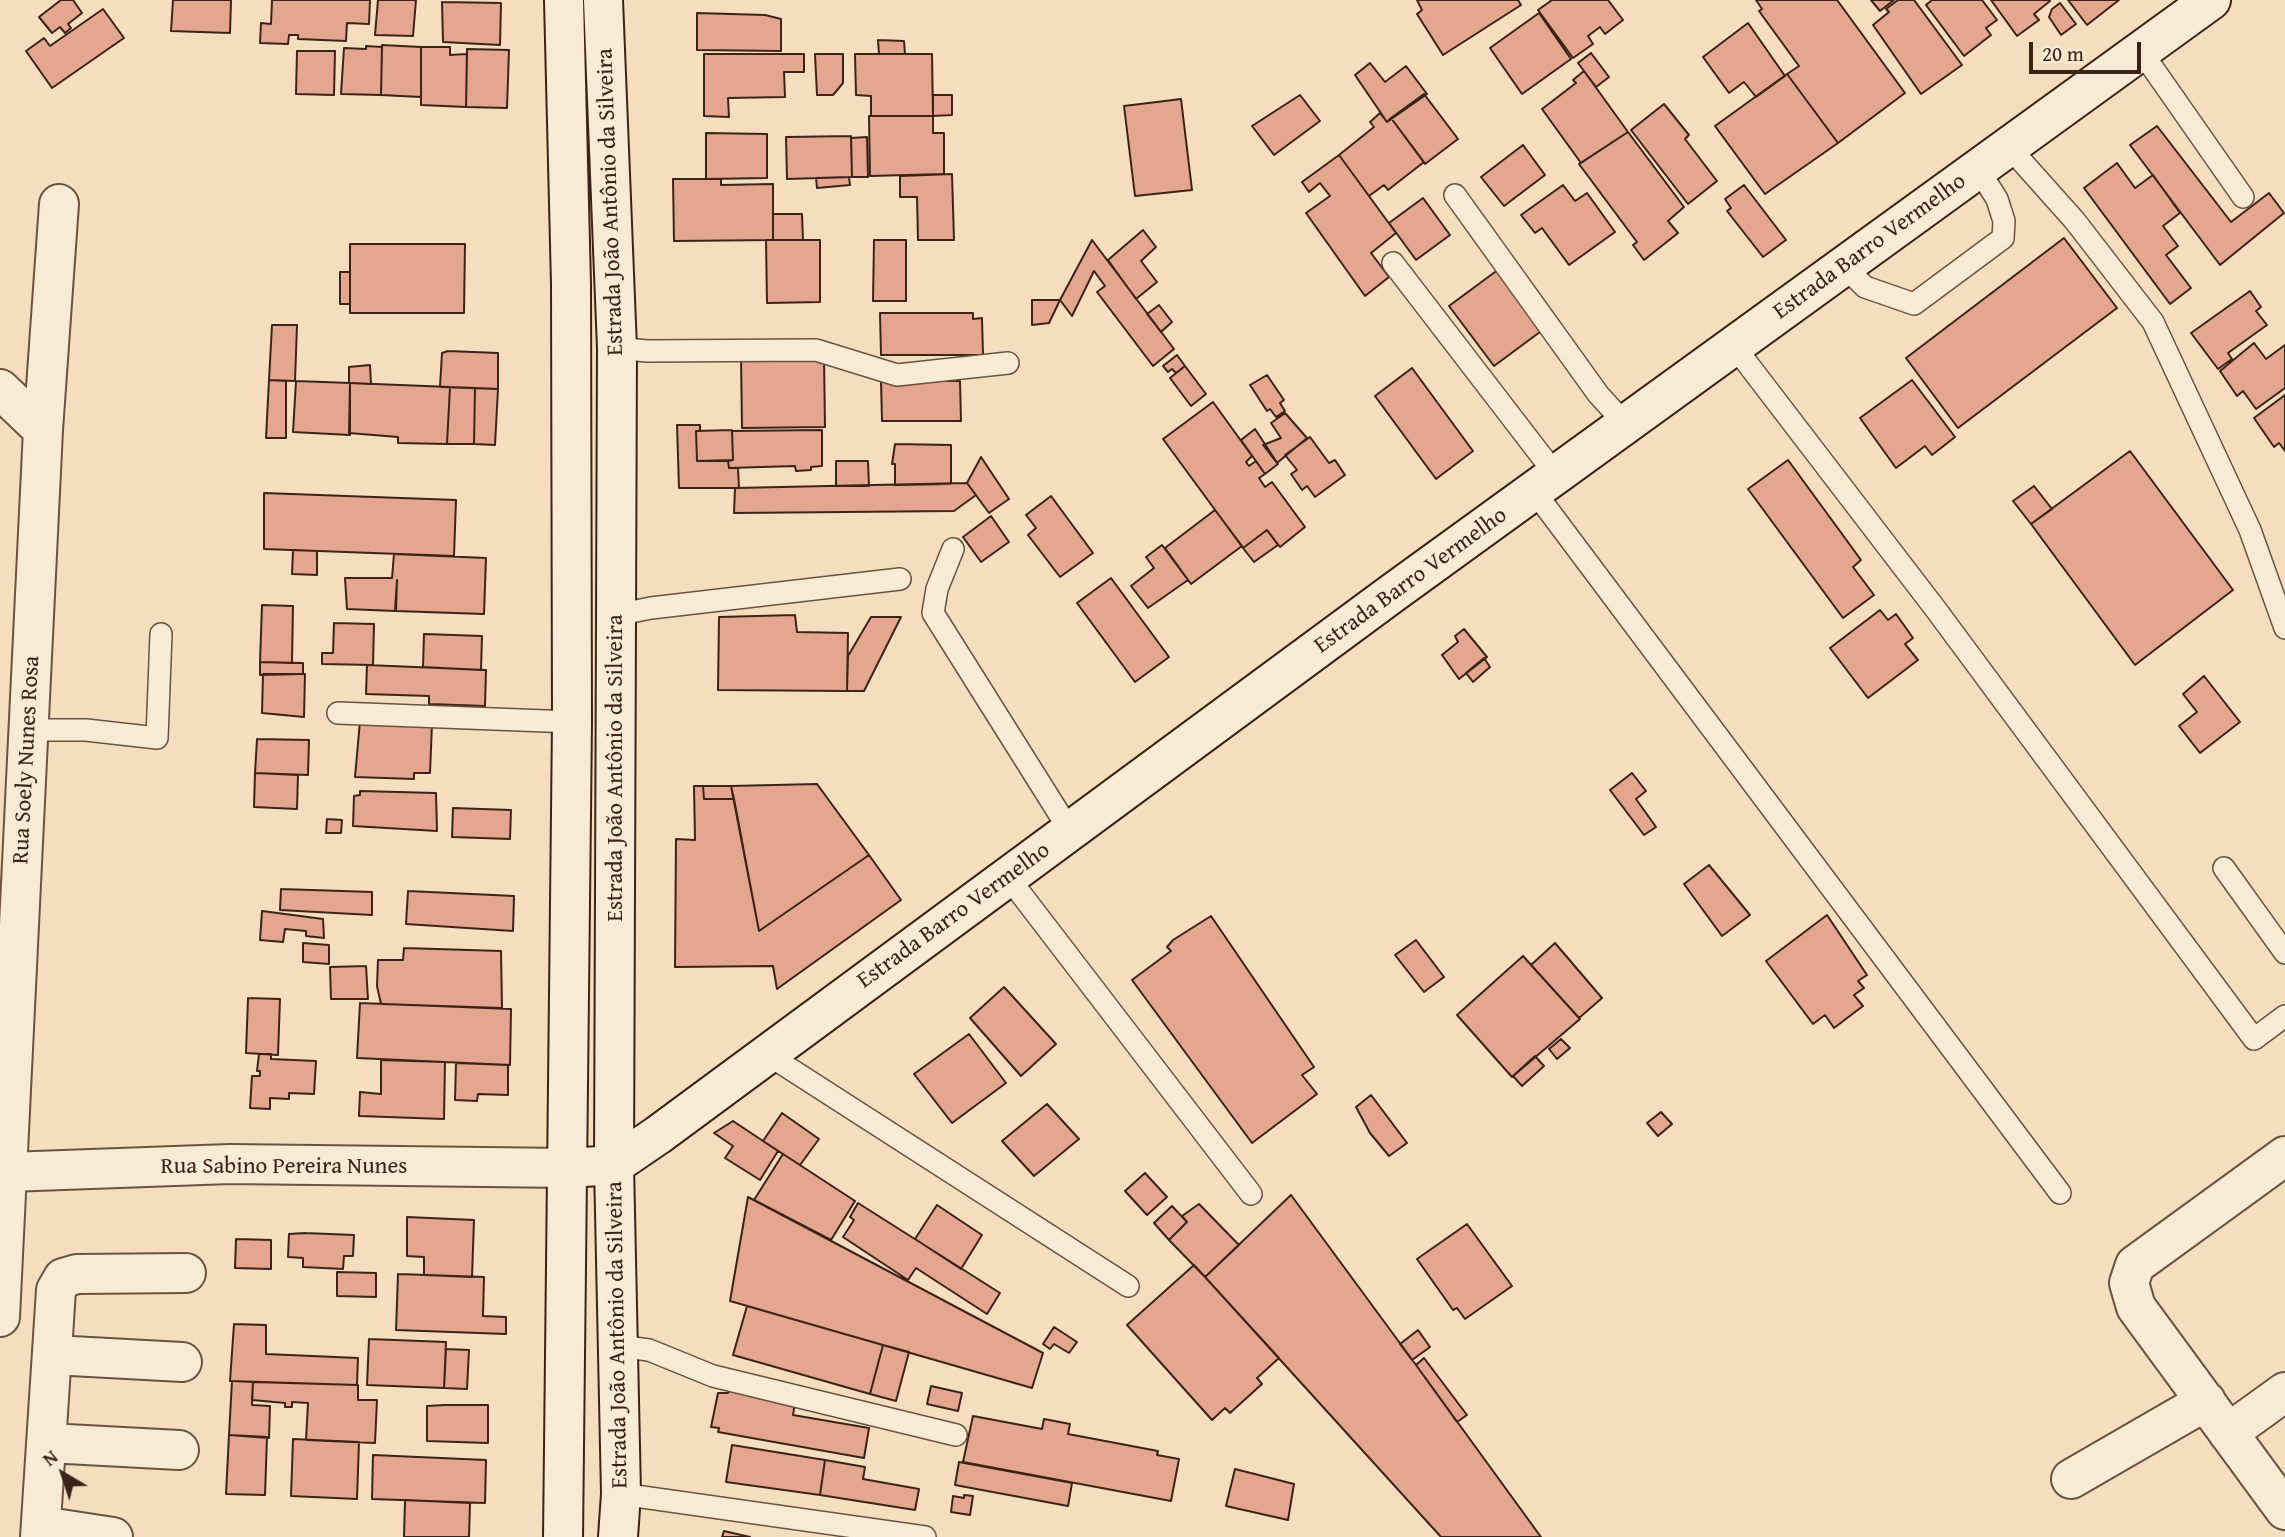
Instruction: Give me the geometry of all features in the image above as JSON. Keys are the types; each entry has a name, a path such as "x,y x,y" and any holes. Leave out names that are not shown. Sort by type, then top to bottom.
{"street":[{"name":"Estrada João Antônio da Silveira","path":"563,1537 572,722 571,284 564,0"},
{"name":"Estrada João Antônio da Silveira","path":"603,0 617,348 614,1165 621,1494 618,1537"},
{"name":"Estrada Barro Vermelho","path":"614,1165 1545,483 2211,0"},
{"name":"Rua Soely Nunes Rosa","path":"0,1317 6,1083 29,730 43,430 59,204"},
{"path":"0,389 43,430"},
{"path":"2285,1156 2135,1265 2129,1283 2136,1307 2285,1510"},
{"name":"Rua Sabino Pereira Nunes","path":"4,1174 230,1164 569,1168 614,1165"},
{"path":"113,1537 40,1531 57,1290 64,1278 77,1274 186,1273"},
{"path":"53,1355 182,1362"},
{"path":"2228,1433 2285,1392"},
{"path":"2071,1479 2206,1401"},
{"path":"48,1443 179,1450"}],"lane":[{"path":"2141,51 2243,197"},
{"path":"2009,147 2075,221 2152,322 2250,530 2285,628"},
{"path":"1844,267 1865,287 1914,304 2003,238 2004,221 1997,199 1978,169"},
{"path":"1455,195 1598,394 1626,425"},
{"path":"1393,263 1545,483 2060,1193"},
{"path":"1734,346 1937,611 2254,1039 2285,1016"},
{"path":"617,348 647,351 816,350 897,375 1008,363"},
{"path":"953,549 937,589 933,613 1070,831"},
{"path":"616,615 664,606 900,579"},
{"path":"29,730 86,730 157,738 161,634"},
{"path":"338,713 572,722"},
{"path":"2224,869 2285,953"},
{"path":"1009,877 1251,1194"},
{"path":"767,1054 1128,1286"},
{"path":"618,1346 649,1350 713,1376 956,1436"},
{"path":"621,1494 925,1537"}],"building":[{"path":"61,0 73,0 82,13 68,24 71,28 65,33 60,27 52,33 39,17"},
{"path":"173,0 231,0 230,33 171,31"},
{"path":"272,0 370,0 369,24 347,23 346,41 298,39 298,35 289,35 288,44 260,43 261,23 271,24"},
{"path":"378,0 416,0 413,36 375,35"},
{"path":"1417,0 1518,0 1521,5 1443,55 1417,14 1422,10"},
{"path":"1552,0 1608,0 1623,20 1605,34 1600,27 1588,36 1593,44 1573,58 1538,10"},
{"path":"1756,0 1837,0 1905,93 1838,143 1787,74 1799,66 1759,11 1762,9"},
{"path":"1871,0 1894,0 1880,11"},
{"path":"1898,0 1914,0 1962,65 1921,94 1873,25 1889,12 1886,9"},
{"path":"1932,0 1982,0 1997,20 1986,28 1991,35 1964,56 1926,5"},
{"path":"1991,0 2050,1 2034,14 2039,20 2017,36"},
{"path":"2068,0 2119,0 2087,25"},
{"path":"442,2 501,3 500,45 443,42"},
{"path":"2060,3 2076,24 2061,35 2049,17 2052,9"},
{"path":"103,9 124,38 52,88 26,51 44,38 50,46"},
{"path":"697,13 765,15 781,19 781,51 697,50"},
{"path":"1539,13 1571,59 1522,94 1490,48"},
{"path":"1748,23 1785,76 1756,97 1744,82 1729,93 1703,57"},
{"path":"878,40 904,41 905,54 879,54"},
{"path":"382,45 421,47 421,97 381,95"},
{"path":"366,46 382,47 381,95 341,94 344,48 366,49"},
{"path":"421,47 450,47 450,55 467,54 466,107 421,105"},
{"path":"467,49 509,50 507,108 466,107"},
{"path":"297,51 335,51 334,95 296,94"},
{"path":"1591,53 1609,77 1596,87 1578,63"},
{"path":"704,54 804,54 804,72 784,72 785,97 728,98 729,117 704,116"},
{"path":"815,54 843,54 843,83 833,95 817,95"},
{"path":"855,54 932,54 933,116 871,116 871,96 856,95"},
{"path":"1370,63 1385,82 1406,66 1427,94 1387,122 1355,75"},
{"path":"1584,71 1628,132 1581,163 1542,109 1576,83 1573,80"},
{"path":"1787,74 1838,143 1765,194 1715,126"},
{"path":"1424,94 1458,139 1425,164 1391,118"},
{"path":"933,95 952,95 952,115 933,116"},
{"path":"1300,95 1320,121 1274,155 1252,126"},
{"path":"1181,99 1192,190 1135,196 1124,106"},
{"path":"1664,104 1689,135 1685,139 1717,181 1688,204 1631,130"},
{"path":"1380,113 1387,122 1391,118 1424,162 1388,190 1384,185 1369,196 1339,155 1374,127 1370,122"},
{"path":"869,116 933,116 933,133 944,133 944,174 870,176"},
{"path":"2157,126 2231,222 2269,193 2284,213 2220,265 2130,145"},
{"path":"1628,132 1684,207 1668,221 1678,233 1644,260 1633,245 1637,242 1579,164"},
{"path":"706,133 767,134 767,178 706,179"},
{"path":"851,136 852,177 787,179 786,137"},
{"path":"867,137 868,177 852,177 851,138"},
{"path":"1523,145 1545,175 1504,206 1481,177"},
{"path":"1339,155 1396,233 1371,253 1389,277 1365,296 1306,213 1330,196 1320,183 1309,192 1302,182"},
{"path":"2117,163 2135,188 2153,175 2180,213 2163,226 2178,246 2166,255 2191,288 2170,304 2084,188"},
{"path":"952,174 954,240 918,240 917,197 900,197 900,176"},
{"path":"849,177 850,185 817,188 816,178"},
{"path":"673,179 721,179 721,185 773,184 773,240 674,241"},
{"path":"1563,185 1575,201 1587,193 1615,232 1569,265 1542,228 1535,233 1521,215"},
{"path":"1744,185 1786,240 1763,257 1727,211 1731,208 1725,199"},
{"path":"1423,198 1450,235 1416,260 1389,223"},
{"path":"773,214 802,214 803,240 773,240"},
{"path":"1143,230 1156,247 1141,261 1157,282 1136,299 1108,260"},
{"path":"2064,238 2117,308 1958,428 1906,358"},
{"path":"766,240 820,240 820,302 767,303"},
{"path":"874,240 906,240 906,301 873,301"},
{"path":"1092,240 1174,349 1153,366 1097,292 1105,286 1094,271 1072,316 1060,300"},
{"path":"350,244 465,244 464,313 350,313"},
{"path":"1499,269 1544,329 1494,366 1449,306"},
{"path":"340,272 350,272 350,304 340,304"},
{"path":"2250,291 2261,307 2256,311 2267,325 2228,353 2232,359 2218,369 2191,333"},
{"path":"1032,300 1060,300 1049,323 1032,325"},
{"path":"1159,305 1172,322 1161,332 1147,314"},
{"path":"880,313 973,313 973,319 982,318 983,355 881,355"},
{"path":"272,325 297,325 295,381 269,380"},
{"path":"2254,343 2266,359 2285,345 2285,388 2256,409 2243,391 2237,396 2220,371"},
{"path":"442,353 498,353 498,389 440,387"},
{"path":"1177,355 1185,366 1176,373 1172,369 1168,372 1163,366"},
{"path":"824,357 825,427 742,428 741,358"},
{"path":"370,365 371,384 349,383 349,367"},
{"path":"1185,366 1206,394 1191,406 1170,378"},
{"path":"1412,368 1473,451 1436,479 1375,396"},
{"path":"1267,375 1284,400 1280,403 1285,411 1276,417 1270,409 1267,411 1250,385"},
{"path":"269,380 286,381 286,438 266,438"},
{"path":"1912,380 1955,437 1932,455 1925,446 1896,468 1860,418"},
{"path":"296,381 350,383 350,435 293,432"},
{"path":"881,381 960,381 961,421 882,421"},
{"path":"350,383 450,387 447,444 398,443 398,437 349,433"},
{"path":"450,387 475,388 474,444 447,444"},
{"path":"475,388 498,389 495,445 474,444"},
{"path":"2285,395 2285,451 2279,443 2274,447 2254,418"},
{"path":"1213,402 1252,456 1246,462 1249,466 1256,461 1265,474 1259,478 1265,487 1272,482 1305,527 1280,547 1267,530 1243,548 1163,439"},
{"path":"1285,413 1307,438 1277,463 1263,445 1281,438 1271,423"},
{"path":"677,425 700,425 700,431 696,431 697,461 728,461 729,468 738,468 739,488 679,488"},
{"path":"1255,429 1278,464 1265,474 1241,440"},
{"path":"732,430 733,460 697,461 696,431"},
{"path":"822,430 822,466 796,471 795,466 729,468 728,461 733,460 732,431"},
{"path":"1310,437 1329,463 1335,460 1345,475 1315,497 1307,486 1302,490 1291,474 1297,470 1285,455"},
{"path":"895,444 951,445 951,484 895,485 895,464 892,464"},
{"path":"2130,451 2233,590 2135,665 2031,524"},
{"path":"981,457 1009,499 989,513 967,483"},
{"path":"1788,460 1861,560 1853,567 1874,595 1843,618 1748,489"},
{"path":"836,461 868,461 869,486 836,486"},
{"path":"967,483 976,495 954,511 734,513 735,488"},
{"path":"2034,486 2052,509 2031,524 2013,501"},
{"path":"264,493 456,500 454,556 264,549"},
{"path":"1051,496 1093,553 1060,577 1028,535 1036,528 1026,515"},
{"path":"1215,510 1242,546 1191,584 1165,548"},
{"path":"991,516 1009,542 981,562 963,537"},
{"path":"1267,530 1278,545 1254,562 1243,548"},
{"path":"1162,545 1188,580 1148,608 1131,586 1154,568 1146,557"},
{"path":"293,550 317,551 317,575 292,574"},
{"path":"394,554 486,558 484,614 396,611 397,580 395,611 347,609 345,578 392,578"},
{"path":"1111,578 1169,657 1135,682 1077,603"},
{"path":"262,605 293,606 292,663 260,662"},
{"path":"1880,610 1888,620 1896,614 1913,638 1905,644 1918,660 1868,698 1830,648"},
{"path":"795,615 797,632 848,633 847,691 718,690 719,617"},
{"path":"871,617 901,617 864,691 847,691 848,656"},
{"path":"334,623 374,624 373,665 322,664 322,653 333,653"},
{"path":"1464,629 1487,657 1459,679 1442,655 1458,642 1455,636"},
{"path":"424,634 482,636 481,670 423,667"},
{"path":"1484,658 1490,667 1473,682 1466,673"},
{"path":"260,662 303,663 303,674 260,675"},
{"path":"367,665 486,670 485,706 429,704 429,696 366,694"},
{"path":"263,674 305,674 304,717 262,713"},
{"path":"2204,676 2240,722 2200,753 2179,726 2197,712 2183,694"},
{"path":"360,721 432,724 430,773 414,773 414,779 355,777"},
{"path":"257,739 309,740 308,775 255,773"},
{"path":"255,773 298,775 297,809 254,807"},
{"path":"1632,773 1646,791 1636,799 1656,827 1644,835 1610,790"},
{"path":"817,784 869,855 759,931 731,786"},
{"path":"694,786 703,786 704,799 734,799 759,931 869,855 901,900 777,989 773,966 675,967 676,839 695,840"},
{"path":"703,786 731,786 734,799 704,799"},
{"path":"360,791 436,793 437,831 353,826 354,796 360,795"},
{"path":"453,808 511,810 510,839 452,837"},
{"path":"327,819 342,820 341,833 326,833"},
{"path":"1709,865 1750,915 1722,936 1684,884"},
{"path":"281,889 372,892 372,915 280,910"},
{"path":"408,891 514,896 513,931 406,924"},
{"path":"262,911 323,919 324,938 306,936 306,931 285,929 283,942 260,940"},
{"path":"1827,915 1867,975 1858,981 1864,988 1854,995 1863,1006 1834,1028 1825,1015 1813,1024 1766,961"},
{"path":"1211,916 1314,1067 1302,1075 1317,1094 1252,1143 1132,980 1171,951 1167,947 1173,940"},
{"path":"1416,940 1444,977 1424,992 1395,955"},
{"path":"303,943 329,945 329,964 303,962"},
{"path":"1555,943 1602,998 1579,1018 1531,965"},
{"path":"404,948 501,951 502,1008 381,1004 377,986 378,960 403,960"},
{"path":"1523,956 1580,1019 1512,1077 1457,1015"},
{"path":"366,966 368,999 331,999 330,967"},
{"path":"1004,987 1056,1044 1021,1076 970,1018"},
{"path":"248,998 280,999 278,1055 246,1053"},
{"path":"360,1003 511,1009 510,1065 357,1058"},
{"path":"969,1034 1006,1083 952,1123 914,1074"},
{"path":"1561,1039 1570,1048 1557,1059 1549,1049"},
{"path":"259,1054 271,1054 271,1059 316,1061 314,1094 289,1093 289,1099 270,1098 270,1109 250,1108 252,1076 260,1076 260,1071 257,1071"},
{"path":"1535,1056 1544,1066 1522,1086 1513,1076"},
{"path":"381,1060 445,1062 444,1119 359,1116 360,1092 381,1094"},
{"path":"456,1063 508,1065 508,1095 478,1094 477,1101 455,1100"},
{"path":"1371,1095 1407,1143 1389,1156 1370,1133 1356,1107"},
{"path":"1047,1104 1079,1139 1034,1176 1002,1141"},
{"path":"1661,1112 1672,1124 1658,1136 1647,1123"},
{"path":"782,1113 819,1139 800,1165 763,1141"},
{"path":"733,1121 778,1151 760,1180 725,1158 733,1146 714,1133"},
{"path":"783,1154 855,1201 831,1240 754,1200"},
{"path":"1145,1173 1167,1197 1147,1215 1125,1191"},
{"path":"1291,1195 1541,1537 1441,1537 1205,1277"},
{"path":"748,1197 1043,1353 1032,1388 730,1301"},
{"path":"858,1203 1000,1293 987,1314 916,1268 908,1280 843,1237 854,1220 850,1217"},
{"path":"1199,1204 1239,1245 1205,1277 1169,1240 1187,1222 1182,1216"},
{"path":"937,1205 982,1235 961,1269 915,1239"},
{"path":"1172,1206 1187,1222 1169,1240 1154,1223"},
{"path":"407,1217 474,1220 472,1277 424,1275 424,1257 407,1256"},
{"path":"1467,1224 1512,1286 1465,1319 1457,1308 1453,1310 1417,1259"},
{"path":"289,1234 354,1235 353,1256 344,1256 343,1269 303,1267 303,1258 288,1257"},
{"path":"236,1239 271,1240 271,1269 235,1268"},
{"path":"1194,1265 1279,1358 1257,1378 1262,1384 1230,1413 1225,1408 1212,1420 1127,1325"},
{"path":"337,1272 376,1273 376,1297 337,1296"},
{"path":"398,1274 484,1277 483,1316 506,1317 506,1334 396,1330"},
{"path":"747,1306 883,1345 870,1394 733,1355"},
{"path":"234,1324 266,1325 266,1354 358,1358 357,1385 230,1381"},
{"path":"1054,1327 1077,1342 1069,1353 1054,1344 1050,1349 1043,1344"},
{"path":"1418,1330 1430,1347 1412,1360 1400,1344"},
{"path":"369,1339 446,1342 444,1388 367,1385"},
{"path":"883,1345 909,1352 896,1401 870,1394"},
{"path":"446,1349 469,1350 467,1389 444,1388"},
{"path":"1424,1358 1467,1415 1457,1422 1416,1365"},
{"path":"232,1381 253,1382 252,1405 270,1406 269,1438 229,1435"},
{"path":"253,1382 358,1385 358,1400 377,1400 375,1443 306,1440 308,1403 292,1402 292,1407 285,1407 285,1403 252,1400"},
{"path":"931,1386 962,1393 958,1411 927,1404"},
{"path":"732,1388 795,1403 793,1415 869,1428 864,1458 718,1432 719,1428 711,1427 718,1393 728,1393"},
{"path":"488,1405 488,1443 427,1441 427,1406"},
{"path":"973,1416 1042,1429 1044,1419 1070,1424 1068,1434 1158,1451 1157,1455 1179,1459 1171,1501 963,1462"},
{"path":"229,1435 267,1437 265,1495 226,1494"},
{"path":"293,1439 359,1442 357,1499 291,1496"},
{"path":"732,1445 825,1460 820,1495 726,1482"},
{"path":"373,1455 486,1460 485,1503 372,1499"},
{"path":"825,1460 865,1467 863,1479 919,1489 915,1510 820,1495"},
{"path":"959,1462 1072,1483 1068,1506 955,1485"},
{"path":"1235,1469 1294,1484 1288,1520 1226,1506"},
{"path":"964,1495 973,1496 970,1515 951,1512 953,1496 964,1498"},
{"path":"405,1500 470,1503 469,1537 404,1537"},
{"path":"724,1531 750,1537 722,1537"}]}
